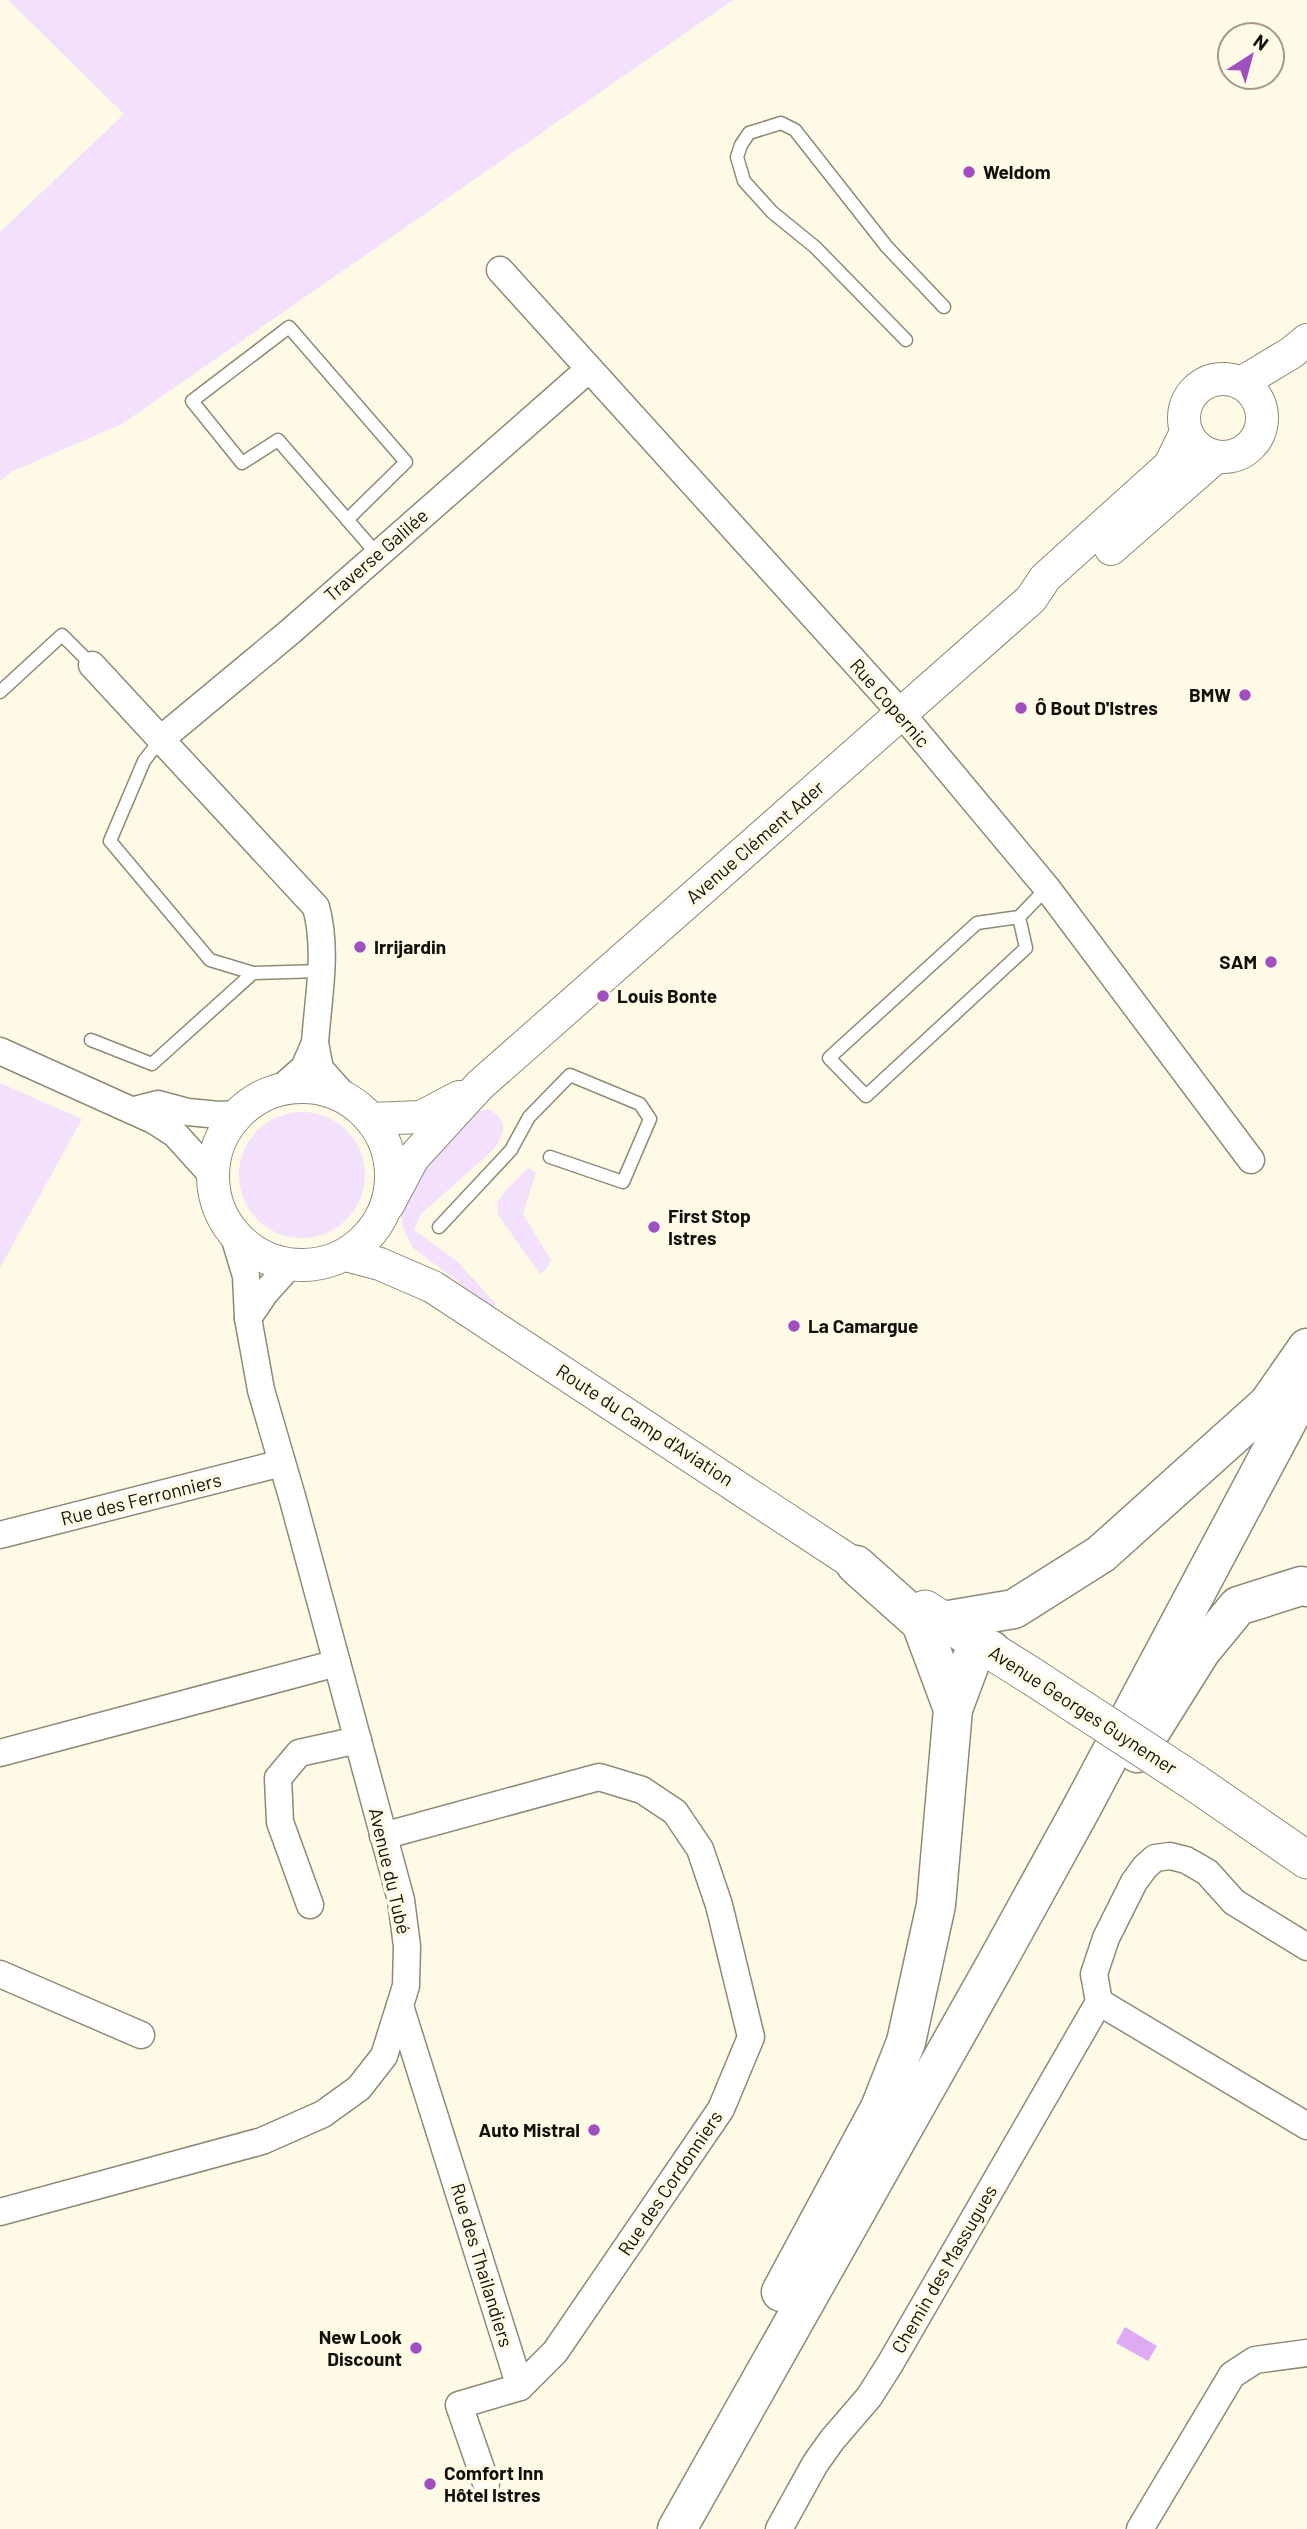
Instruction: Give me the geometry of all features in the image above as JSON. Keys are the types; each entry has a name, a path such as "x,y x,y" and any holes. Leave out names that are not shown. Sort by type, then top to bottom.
{"main road":[{"path":"943,1621 1014,1609 1101,1553 1268,1404 1307,1348"},
{"path":"675,2529 994,1967 1307,1384"},
{"name":"Avenue Georges Guynemer","path":"856,1565 1034,1677 1307,1860"},
{"path":"856,1565 921,1623 953,1709"},
{"path":"994,1967 1056,1892 1201,1651 1230,1615 1238,1606 1301,1586 1307,1587"},
{"path":"675,2529 728,2391 880,2109 906,2042 936,1905 953,1709 972,1658 986,1648 992,1650"}],"street":[{"name":"Rue Copernic","path":"500,270 901,713 1047,888 1251,1160"},
{"path":"1241,383 1299,346"},
{"path":"1262,418 1256,398 1241,383 1230,379 1218,379 1198,387 1191,394 1184,412 1186,432 1193,444 1203,452 1216,457 1236,455 1247,449 1255,440 1262,418 1299,346"},
{"name":"Traverse Galilée","path":"161,739 589,369"},
{"name":"Avenue Clément Ader","path":"383,1214 413,1158 480,1085 1031,599 1045,578 1170,465 1186,432"},
{"name":"Avenue Clément Ader","path":"1031,599 1060,591 1111,550 1216,457"},
{"path":"92,665 316,907 320,923 321,971 314,1043 304,1068 280,1089 257,1099 238,1114 224,1132 215,1153 213,1176 218,1207 233,1233 250,1249 269,1259 290,1265 310,1266 329,1262 346,1255 365,1241 383,1214 392,1175 387,1145 371,1119 345,1097 320,1069 314,1043"},
{"path":"0,1051 132,1110 175,1134 213,1176"},
{"name":"Avenue Clément Ader","path":"371,1119 421,1117 480,1085"},
{"path":"280,1089 302,1087 345,1097"},
{"path":"132,1110 158,1104 188,1112 238,1114"},
{"name":"Route du Camp d'Aviation","path":"383,1214 400,1256 433,1287"},
{"name":"Avenue du Tubé","path":"0,2212 262,2141 323,2114 359,2088 384,2056 406,1986 407,1946 401,1900 261,1390 248,1318 246,1276 233,1233"},
{"name":"Route du Camp d'Aviation","path":"346,1255 380,1264 433,1287 856,1565"},
{"path":"248,1318 265,1293 290,1265"},
{"name":"Rue des Ferronniers","path":"0,1535 282,1463"},
{"path":"0,1753 337,1663"},
{"path":"310,1905 280,1822 278,1778 299,1753 358,1740"},
{"name":"Rue des Cordonniers","path":"383,1836 598,1777 642,1790 675,1812 700,1849 722,1918 751,2037 721,2109 555,2352 520,2386"},
{"path":"1307,1948 1234,1902 1207,1872 1185,1860 1170,1856 1155,1858 1135,1882 1106,1938 1094,1975 1098,2002 1307,2126"},
{"path":"0,1974 141,2035"},
{"name":"Chemin des Massugues","path":"779,2529 815,2464 869,2397 890,2364 1098,2002"},
{"name":"Rue des Thailandiers","path":"400,2006 520,2386"},
{"path":"1140,2529 1232,2375 1255,2360 1307,2353"},
{"path":"486,2483 459,2405 520,2386"}],"lane":[{"path":"906,340 815,247 772,212 744,181 737,157 749,133 781,123 795,130 887,247 944,307"},
{"path":"347,520 406,462 289,327 192,401 242,463 278,440 347,520 377,554"},
{"path":"0,692 62,635 92,665"},
{"path":"161,739 144,761 110,841 210,960 253,973 321,971"},
{"path":"1019,917 1026,948 866,1096 829,1058 976,923 1019,917 1047,888"},
{"path":"91,1040 152,1064 253,973"},
{"path":"439,1227 511,1150 528,1117 570,1075 640,1104 650,1119 623,1182 550,1157"}],"shaded area":[{"path":"8,0 733,0 122,424 11,472 0,481 0,232 124,114"},
{"path":"0,1083 82,1119 0,1268"},
{"path":"489,1109 502,1122 503,1132 498,1143 421,1214 414,1230 457,1261 496,1304 492,1307 413,1248 403,1229 400,1210 410,1178 472,1113"},
{"path":"302,1112 326,1116 347,1130 361,1151 365,1175 361,1199 347,1220 326,1234 302,1238 278,1234 257,1220 243,1199 239,1175 243,1151 257,1130 278,1116"},
{"path":"528,1168 536,1172 523,1214 551,1260 546,1270 540,1274 498,1215 497,1203"},
{"path":"1125,2327 1157,2346 1148,2361 1116,2343"}],"place":[{"name":"Weldom","path":"969,172"},
{"name":"BMW","path":"1245,695"},
{"name":"Ô Bout D'Istres","path":"1021,708"},
{"name":"Irrijardin","path":"360,947"},
{"name":"SAM","path":"1271,962"},
{"name":"Louis Bonte","path":"603,996"},
{"name":"First Stop Istres","path":"654,1227"},
{"name":"La Camargue","path":"794,1326"},
{"name":"Auto Mistral","path":"594,2130"},
{"name":"New Look Discount","path":"416,2348"},
{"name":"Comfort Inn Hôtel Istres","path":"430,2484"}]}
